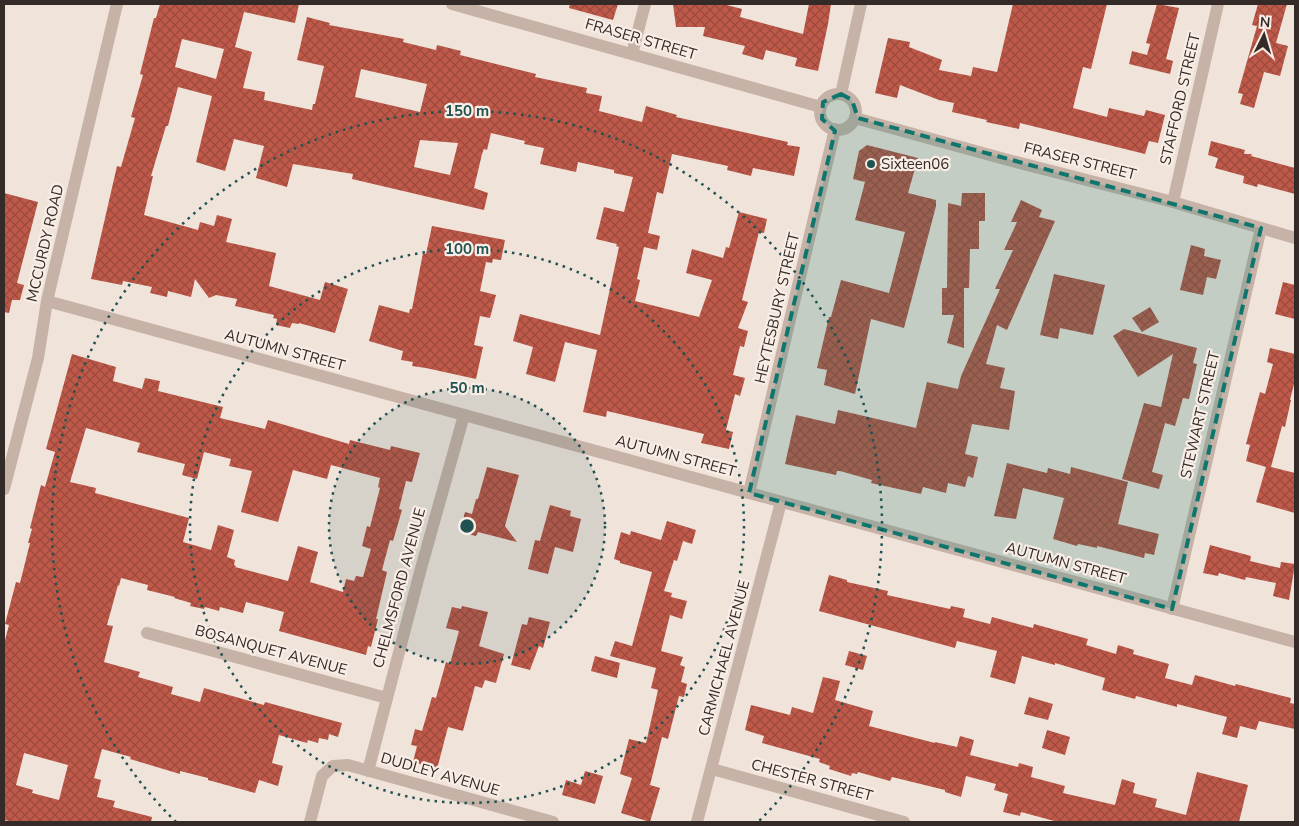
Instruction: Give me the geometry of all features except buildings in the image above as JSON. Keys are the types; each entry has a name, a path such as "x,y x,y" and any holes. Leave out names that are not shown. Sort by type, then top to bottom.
{"street":[{"name":"MCCURDY ROAD","path":"4,489 6,475 38,358 47,301 117,4"},
{"name":"FRASER STREET","path":"452,4 821,107"},
{"path":"632,54 645,4"},
{"path":"842,94 861,4"},
{"name":"STAFFORD STREET","path":"1173,202 1218,4"},
{"path":"842,94 852,100 856,118 845,128 836,129 825,124 822,119 821,107 831,95 842,94"},
{"name":"FRASER STREET","path":"856,118 1173,202 1295,238"},
{"name":"HEYTESBURY STREET","path":"749,493 836,129"},
{"name":"STEWART STREET","path":"1172,609 1261,228"},
{"name":"AUTUMN STREET","path":"47,301 1295,642"},
{"name":"CHELMSFORD AVENUE","path":"368,770 464,415"},
{"name":"CARMICHAEL AVENUE","path":"697,822 781,502"},
{"name":"BOSANQUET AVENUE","path":"147,634 387,698"},
{"name":"DUDLEY AVENUE","path":"310,822 322,776 333,766 348,765 553,822"},
{"name":"CHESTER STREET","path":"712,769 904,822"}],"highlighted area":[{"path":"841,94 852,100 858,118 1261,228 1172,609 749,493 835,131 822,119 823,102"}],"place":[{"name":"Sixteen06","path":"871,164"}]}
